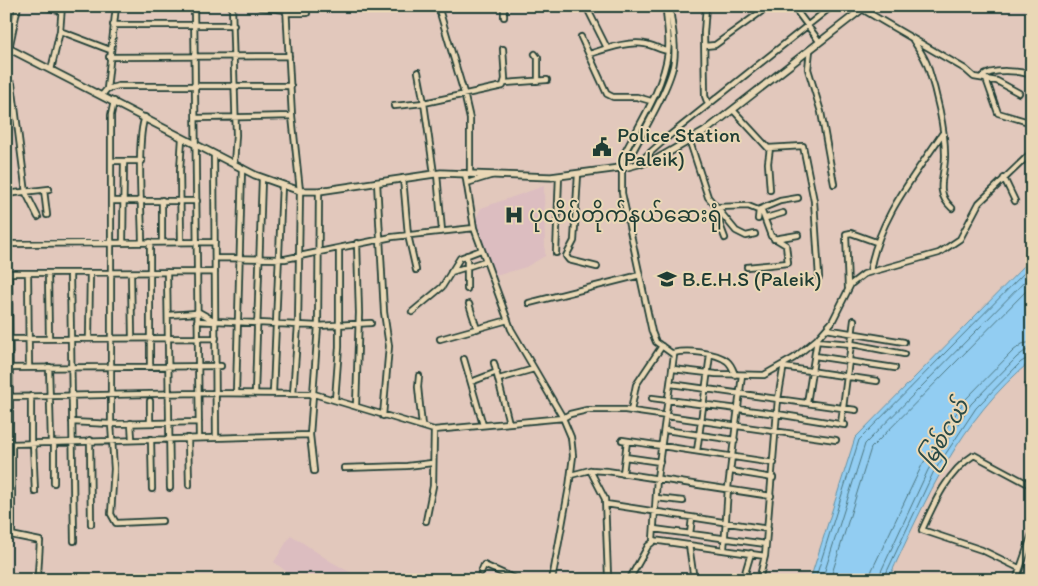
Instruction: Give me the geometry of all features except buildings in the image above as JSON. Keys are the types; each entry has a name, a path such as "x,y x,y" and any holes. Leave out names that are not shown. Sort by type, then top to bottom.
{"street":[{"path":"18,6 8,48 262,178 300,191 319,191 436,174 468,173 559,176 642,164 664,156 690,142 864,8 965,69 974,77 997,81 1019,93"},
{"path":"43,6 62,9 60,31 51,70"},
{"path":"107,89 116,6"},
{"path":"194,6 197,88 199,438"},
{"path":"232,6 236,118 234,164"},
{"path":"438,6 464,93 471,128 466,183 474,228 514,335 563,418 572,445 571,474 565,516 552,580"},
{"path":"504,6 504,17"},
{"path":"587,6 606,48"},
{"path":"632,153 674,63 666,6"},
{"path":"670,6 671,38 664,72 622,158 620,168 622,192 653,337 673,353 685,352 710,355 729,362 735,375"},
{"path":"706,6 706,96 708,104"},
{"path":"705,46 715,45 769,6"},
{"path":"793,6 819,41"},
{"path":"642,164 645,157 708,104 832,6"},
{"path":"260,7 307,13"},
{"path":"286,10 292,116 300,191 298,326 293,394"},
{"path":"113,25 234,25"},
{"path":"60,31 110,50"},
{"path":"581,37 610,96 637,97 651,101"},
{"path":"913,38 929,67 945,154 940,188 944,199 952,208"},
{"path":"589,54 606,48 645,44 668,51"},
{"path":"503,49 505,83"},
{"path":"810,49 808,69 821,112 834,184"},
{"path":"535,54 538,58 538,81"},
{"path":"109,58 289,56"},
{"path":"418,72 436,174 442,231"},
{"path":"984,78 985,74 998,73 1032,75"},
{"path":"984,78 998,113 1032,123"},
{"path":"394,106 424,103 464,93 500,87 505,83 547,80"},
{"path":"6,83 12,84 26,193 38,216"},
{"path":"102,95 107,89 118,86 197,88 291,86"},
{"path":"114,101 111,115 110,273 112,520 121,523 162,521"},
{"path":"733,110 770,148 803,146 814,201 819,277"},
{"path":"197,118 292,116"},
{"path":"142,242 142,161 143,123 145,118"},
{"path":"870,271 876,242 890,212 942,134"},
{"path":"181,242 182,138"},
{"path":"690,142 710,198 718,210 736,232 746,236 755,234"},
{"path":"770,148 768,163 770,190"},
{"path":"673,369 764,376 784,366 817,340 832,322 848,289 855,280 870,271 928,256 950,247 960,239 979,203 1032,152"},
{"path":"214,154 215,322 218,366 216,438"},
{"path":"111,161 142,161"},
{"path":"123,242 124,161"},
{"path":"236,393 242,168"},
{"path":"578,174 574,240 566,256 568,260 597,267"},
{"path":"466,183 494,175"},
{"path":"556,253 559,176"},
{"path":"255,393 262,178"},
{"path":"403,178 408,235 416,270"},
{"path":"1004,178 1015,201"},
{"path":"377,182 388,346 383,416"},
{"path":"273,393 282,186"},
{"path":"6,194 46,190 47,215"},
{"path":"314,470 310,435 318,326 319,191"},
{"path":"718,210 740,206 760,209 780,201 798,198"},
{"path":"162,200 162,242"},
{"path":"111,201 197,201"},
{"path":"747,267 787,263 786,246 771,236 766,218 760,209"},
{"path":"758,219 760,209"},
{"path":"718,210 725,238"},
{"path":"766,218 783,213"},
{"path":"215,258 280,259 299,257 380,239 474,228"},
{"path":"848,289 846,234 851,233 876,242"},
{"path":"777,239 798,235"},
{"path":"150,242 150,366"},
{"path":"6,244 215,242"},
{"path":"356,406 359,324 357,243"},
{"path":"336,400 339,326 339,248"},
{"path":"412,312 442,287 456,262 467,255 482,250"},
{"path":"467,255 467,290"},
{"path":"451,272 485,261"},
{"path":"167,272 170,488"},
{"path":"49,580 40,578 38,574 40,541 9,534 12,474 8,424 8,273 215,272"},
{"path":"28,273 29,368"},
{"path":"48,273 49,338"},
{"path":"70,273 74,541"},
{"path":"89,337 90,273"},
{"path":"131,273 132,337"},
{"path":"529,303 640,275"},
{"path":"469,304 476,329"},
{"path":"168,315 197,312 215,322"},
{"path":"440,340 508,320"},
{"path":"652,398 739,408 843,425 854,320"},
{"path":"197,321 298,326 339,326 371,322"},
{"path":"826,329 904,342"},
{"path":"8,339 89,337 216,338"},
{"path":"817,340 852,344 904,354"},
{"path":"807,403 817,340"},
{"path":"631,411 636,385 662,346"},
{"path":"654,541 657,478 673,369 673,353"},
{"path":"697,451 710,355"},
{"path":"815,356 894,368"},
{"path":"464,359 483,425"},
{"path":"494,363 509,423"},
{"path":"8,368 218,366"},
{"path":"784,366 877,382"},
{"path":"751,553 744,577 758,580 765,556 773,478 778,399 784,366"},
{"path":"50,367 54,483"},
{"path":"499,379 534,369"},
{"path":"471,382 497,372"},
{"path":"724,549 728,488 742,375"},
{"path":"419,376 418,387 422,426"},
{"path":"671,384 856,410"},
{"path":"8,397 168,393 314,394 434,430 563,418 570,414 594,409 667,415 836,440"},
{"path":"31,396 34,492"},
{"path":"150,401 150,422"},
{"path":"72,422 111,424 199,422"},
{"path":"131,423 132,439"},
{"path":"426,521 433,486 434,430"},
{"path":"665,430 735,440"},
{"path":"9,444 90,440 310,435"},
{"path":"188,438 189,485"},
{"path":"151,439 152,489"},
{"path":"90,440 91,524"},
{"path":"622,440 774,463"},
{"path":"623,474 628,441"},
{"path":"1019,568 982,550 922,530 936,501 954,472 974,455 1032,486"},
{"path":"625,458 660,462"},
{"path":"344,468 407,466 432,462"},
{"path":"571,474 590,470 728,488 771,496"},
{"path":"590,470 603,493 606,504 608,576"},
{"path":"731,472 773,478"},
{"path":"6,473 12,474"},
{"path":"656,498 683,501"},
{"path":"606,504 768,529"},
{"path":"690,534 692,518"},
{"path":"654,529 766,544"},
{"path":"1016,580 1032,534"},
{"path":"629,580 648,546 654,541 765,556"},
{"path":"689,545 694,580"},
{"path":"481,572 484,565 518,580"}],"shaded area":[{"path":"544,186 545,256 526,267 492,277 475,220 481,208"},
{"path":"291,535 330,561 364,580 297,580 274,562"}],"water":[{"name":"မြစ်ငယ်","path":"1032,258 1032,360 1006,383 984,408 947,461 888,580 810,580 855,438"}],"waterway":[{"path":"638,138 665,79 670,54 670,42"},
{"path":"626,161 632,149"}],"place":[{"name":"Police Station (Paleik)","path":"602,147"},
{"name":"ပုလိပ်တိုက်နယ်ဆေးရုံ","path":"514,215"},
{"name":"B.E.H.S (Paleik)","path":"667,279"}]}
